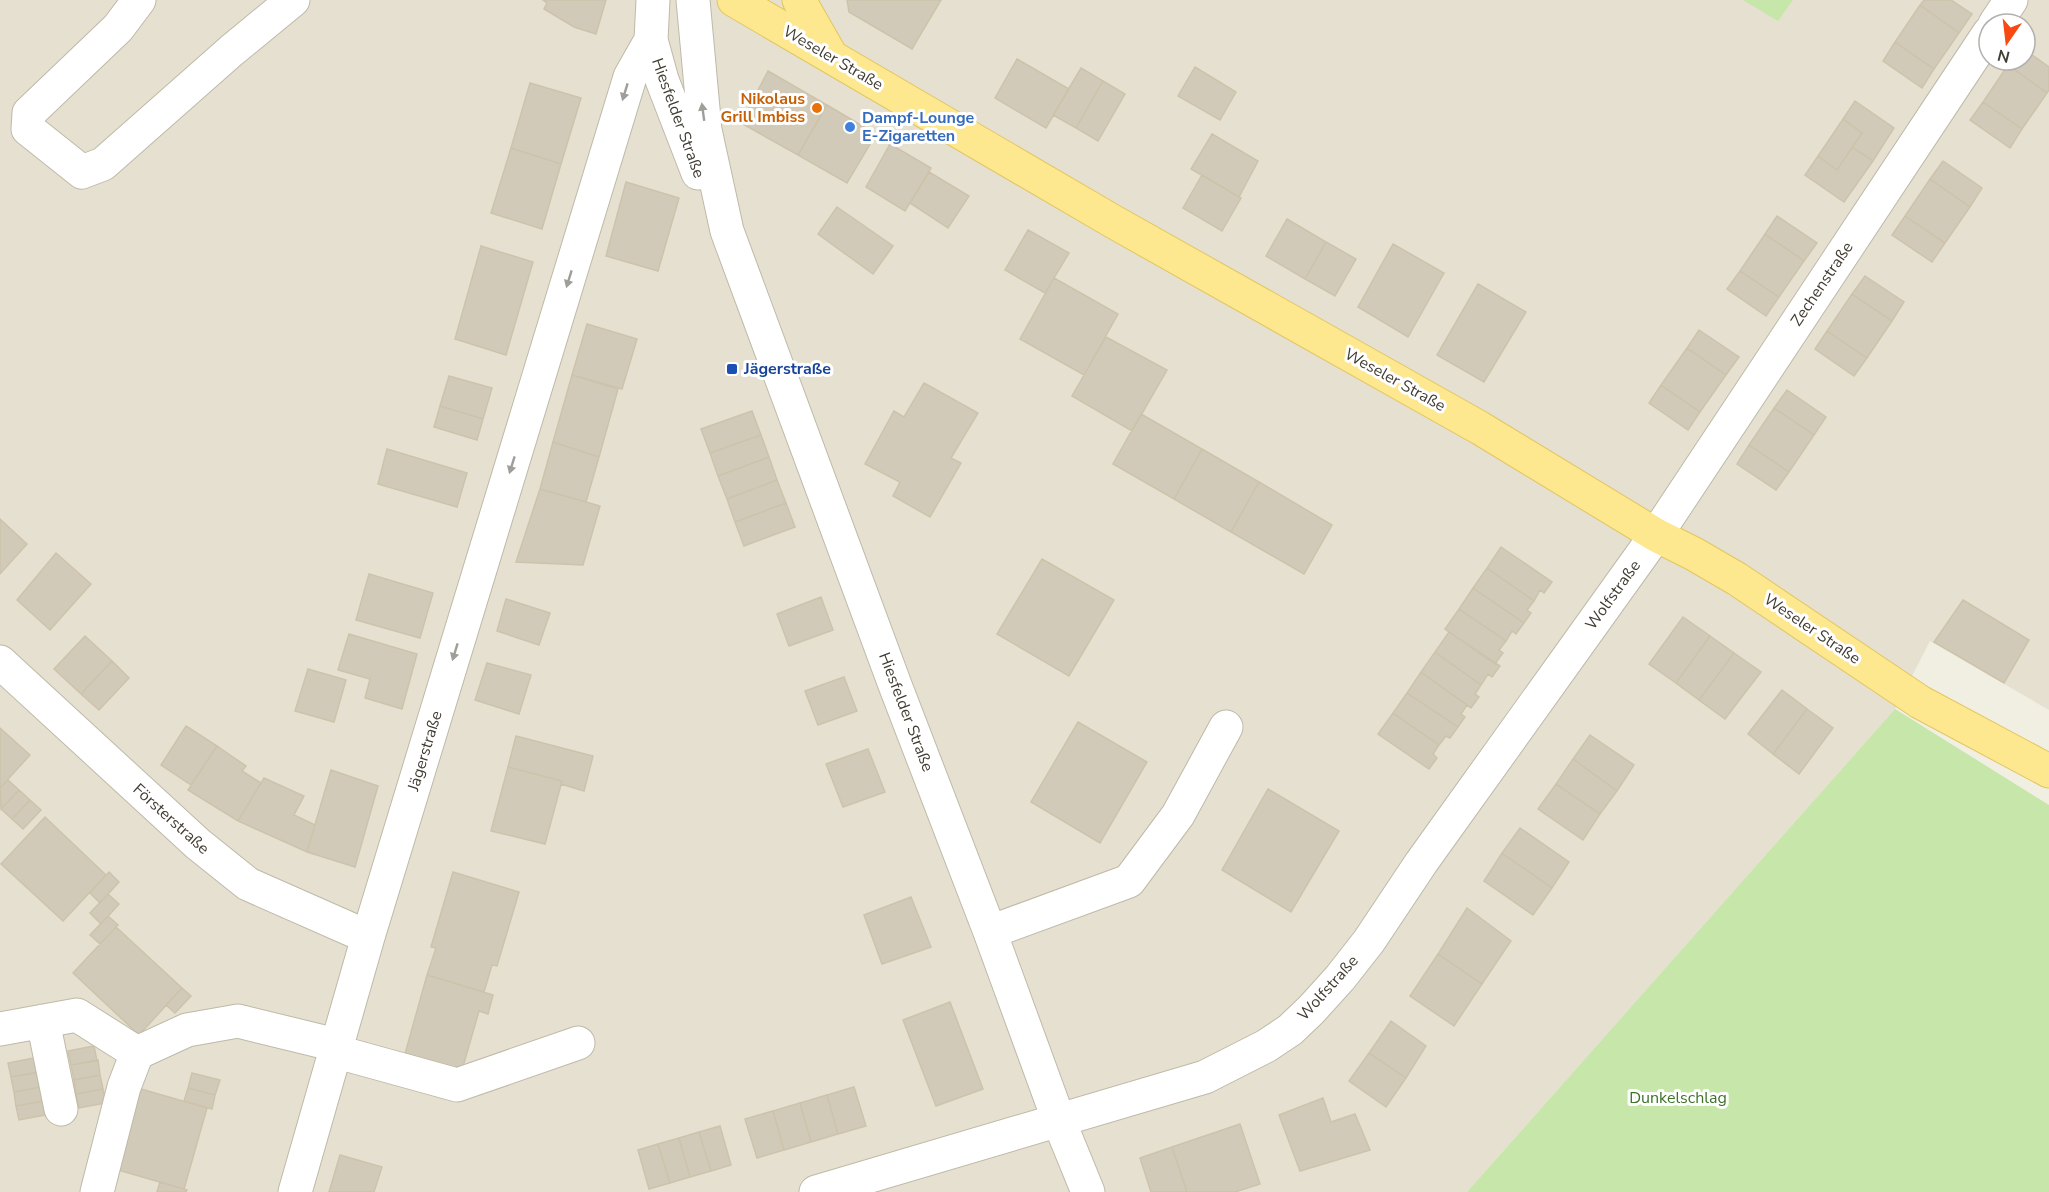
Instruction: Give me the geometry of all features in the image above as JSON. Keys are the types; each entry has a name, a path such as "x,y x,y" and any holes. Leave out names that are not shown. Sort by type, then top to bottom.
{"main road":[{"name":"Weseler Straße","path":"734,0 1114,222 1480,428 1656,535 1737,579 1920,702 2049,771"},
{"path":"799,0 832,58"}],"street":[{"path":"139,0 118,28 29,113 28,129 82,172 103,164 231,51 293,0"},
{"name":"Hiesfelder Straße","path":"652,0 651,40 662,80 702,186 727,231"},
{"name":"Hiesfelder Straße","path":"693,0 705,130 727,231 882,652 1088,1192"},
{"name":"Jägerstraße","path":"295,1192 368,937 630,77 651,40"},
{"name":"Zechenstraße","path":"1656,535 1977,51"},
{"name":"Wolfstraße","path":"816,1192 1205,1077 1266,1046 1290,1030 1340,978 1369,941 1421,863 1656,535"},
{"name":"Försterstraße","path":"0,662 231,872 269,894 368,937"},
{"path":"990,932 1130,881 1178,815 1226,727"},
{"path":"0,1029 77,1015 137,1053"},
{"path":"43,1021 61,1109"},
{"path":"97,1192 124,1087 137,1053 187,1030 238,1021 457,1085 578,1043"}],"shaded area":[{"path":"0,0 2049,0 2049,710 1930,641 1895,709 1467,1192 0,1192"}],"green space":[{"path":"1743,0 1793,0 1778,21"},
{"name":"Dunkelschlag","path":"1895,709 2049,805 2049,1192 1467,1192"}],"building":[{"path":"543,0 606,0 596,34 574,27 544,9 547,3"},
{"path":"847,0 941,0 912,49 849,12"},
{"path":"1924,0 1951,0 1972,14 1959,33 1920,5"},
{"path":"1920,5 1959,33 1934,69 1895,42"},
{"path":"1895,42 1934,69 1922,88 1883,61"},
{"path":"2037,58 2049,67 2047,93 2018,72 2037,72"},
{"path":"1017,59 1069,89 1046,128 995,98"},
{"path":"1195,67 1236,92 1220,120 1178,96"},
{"path":"1081,68 1103,81 1076,128 1053,115"},
{"path":"768,71 827,105 798,155 741,123"},
{"path":"2003,72 2018,72 2047,93 2022,129 1983,102"},
{"path":"1103,81 1125,94 1098,141 1076,128"},
{"path":"530,83 581,98 561,164 511,148"},
{"path":"1855,101 1894,128 1873,161 1852,147 1862,133 1843,119"},
{"path":"1983,102 2022,129 2010,148 1970,120"},
{"path":"827,105 876,134 847,183 798,155"},
{"path":"1843,119 1862,133 1837,170 1818,156"},
{"path":"1212,134 1258,161 1239,197 1191,169"},
{"path":"890,144 931,168 905,211 866,187"},
{"path":"1852,147 1873,161 1844,202 1805,175 1818,156 1837,170"},
{"path":"511,148 561,164 542,229 491,213"},
{"path":"1943,161 1982,188 1970,207 1930,179"},
{"path":"929,172 969,196 948,228 910,203"},
{"path":"1202,175 1241,198 1222,231 1183,208"},
{"path":"1930,179 1970,207 1945,243 1905,216"},
{"path":"626,182 679,198 658,271 606,256"},
{"path":"837,207 893,246 873,274 818,234"},
{"path":"1777,216 1817,243 1804,261 1765,234"},
{"path":"1905,216 1945,243 1932,262 1892,235"},
{"path":"1287,219 1326,242 1305,279 1266,256"},
{"path":"1028,230 1069,253 1045,293 1005,270"},
{"path":"1765,234 1804,261 1779,297 1740,271"},
{"path":"1326,242 1356,259 1335,296 1305,279"},
{"path":"1393,244 1444,273 1408,337 1358,307"},
{"path":"481,246 533,262 506,355 455,339"},
{"path":"1740,271 1779,297 1766,316 1727,289"},
{"path":"1865,276 1904,302 1892,321 1852,294"},
{"path":"1054,278 1118,314 1084,375 1020,339"},
{"path":"1478,284 1526,312 1484,382 1437,355"},
{"path":"1852,294 1892,321 1867,358 1827,331"},
{"path":"587,324 637,339 622,389 572,375"},
{"path":"1699,330 1739,357 1726,375 1687,348"},
{"path":"1827,331 1867,358 1854,376 1815,349"},
{"path":"1106,337 1167,370 1132,431 1072,396"},
{"path":"1687,348 1726,375 1700,412 1661,385"},
{"path":"572,375 618,389 599,457 553,442"},
{"path":"449,376 492,388 483,419 440,406"},
{"path":"924,383 978,413 951,458 961,463 930,517 893,496 900,482 865,464 894,411 904,417"},
{"path":"1661,385 1700,412 1688,430 1649,403"},
{"path":"1787,390 1826,417 1814,435 1774,408"},
{"path":"440,406 483,419 477,440 434,427"},
{"path":"1774,408 1814,435 1789,472 1749,445"},
{"path":"752,411 761,435 710,453 701,429"},
{"path":"1141,414 1202,449 1174,499 1113,464"},
{"path":"761,435 769,457 718,476 710,453"},
{"path":"553,442 599,457 586,502 540,489"},
{"path":"1749,445 1789,472 1776,490 1737,464"},
{"path":"387,449 467,473 457,507 378,484"},
{"path":"1202,449 1259,482 1231,532 1174,499"},
{"path":"769,457 777,480 727,499 718,476"},
{"path":"777,480 786,503 735,522 727,499"},
{"path":"1259,482 1332,525 1304,574 1231,532"},
{"path":"540,489 600,506 583,565 516,562"},
{"path":"786,503 795,527 744,546 735,522"},
{"path":"0,519 27,544 0,574"},
{"path":"1501,547 1552,582 1544,593 1540,590 1534,601 1487,568"},
{"path":"56,553 91,584 50,630 17,600"},
{"path":"1042,559 1114,600 1069,676 997,634"},
{"path":"1487,568 1534,601 1527,610 1531,613 1524,623 1473,588"},
{"path":"369,574 433,593 420,638 356,620"},
{"path":"1473,588 1524,623 1516,634 1512,631 1506,641 1459,609"},
{"path":"821,597 833,630 789,646 777,614"},
{"path":"506,599 550,613 539,645 497,631"},
{"path":"1963,600 2029,640 2004,683 1934,642"},
{"path":"1459,609 1506,641 1499,650 1503,653 1495,664 1445,629"},
{"path":"1683,617 1710,636 1676,683 1649,664"},
{"path":"1449,632 1500,666 1492,677 1488,674 1481,685 1435,652"},
{"path":"349,634 417,654 402,709 365,698 370,679 338,670"},
{"path":"85,636 112,661 81,694 54,669"},
{"path":"1710,636 1734,653 1699,700 1676,683"},
{"path":"1435,652 1481,685 1475,694 1479,697 1471,708 1421,672"},
{"path":"1734,653 1761,672 1725,719 1699,700"},
{"path":"112,661 129,678 99,710 81,694"},
{"path":"487,663 531,675 519,714 475,700"},
{"path":"308,669 346,680 334,722 295,711"},
{"path":"1421,672 1467,705 1461,714 1465,717 1458,727 1407,693"},
{"path":"844,677 857,711 818,725 805,691"},
{"path":"1782,690 1807,709 1773,754 1748,734"},
{"path":"1407,693 1458,727 1450,738 1446,736 1439,745 1393,713"},
{"path":"1807,709 1833,728 1799,774 1773,754"},
{"path":"1393,713 1439,745 1433,754 1437,758 1429,769 1378,734"},
{"path":"1078,722 1147,762 1100,843 1031,802"},
{"path":"186,726 217,746 191,785 161,765"},
{"path":"0,728 30,755 0,788"},
{"path":"1590,735 1634,765 1617,791 1573,759"},
{"path":"516,736 593,756 584,791 561,784 562,781 508,767"},
{"path":"217,746 246,766 242,771 261,783 238,821 188,790"},
{"path":"868,749 885,792 843,807 826,764"},
{"path":"1573,759 1617,791 1600,814 1556,784"},
{"path":"508,767 562,781 545,844 491,831"},
{"path":"331,770 378,786 355,867 307,852"},
{"path":"264,778 304,796 294,815 315,825 307,852 238,821"},
{"path":"8,780 19,790 1,809 0,788"},
{"path":"1556,784 1600,814 1583,840 1538,809"},
{"path":"1268,789 1339,831 1291,912 1222,870"},
{"path":"19,790 30,800 12,819 1,809"},
{"path":"30,800 41,810 23,829 12,819"},
{"path":"45,817 106,875 63,921 1,864"},
{"path":"1520,828 1569,862 1552,888 1502,853"},
{"path":"1502,853 1552,888 1533,915 1484,881"},
{"path":"109,872 119,882 100,903 90,893"},
{"path":"453,872 519,892 497,966 492,965 484,992 427,975 436,948 431,947"},
{"path":"108,894 119,904 101,924 90,913"},
{"path":"911,897 931,947 882,964 864,915"},
{"path":"1467,908 1511,941 1482,984 1438,954"},
{"path":"108,916 118,925 100,944 90,935"},
{"path":"116,927 182,988 139,1035 73,973"},
{"path":"1438,954 1482,984 1454,1026 1410,996"},
{"path":"427,975 493,995 488,1014 479,1011 460,1077 403,1061"},
{"path":"182,988 191,996 175,1013 166,1005"},
{"path":"950,1002 983,1089 936,1106 903,1020"},
{"path":"1391,1021 1426,1046 1406,1078 1369,1053"},
{"path":"94,1046 97,1061 71,1065 68,1051"},
{"path":"1369,1053 1406,1078 1386,1107 1349,1081"},
{"path":"34,1058 37,1073 11,1077 8,1063"},
{"path":"98,1060 100,1075 74,1080 71,1065"},
{"path":"38,1072 41,1087 14,1092 11,1077"},
{"path":"192,1073 220,1080 215,1095 188,1088"},
{"path":"100,1075 103,1089 76,1094 74,1080"},
{"path":"41,1087 44,1101 16,1106 14,1092"},
{"path":"854,1087 866,1126 838,1134 827,1095"},
{"path":"188,1088 215,1095 212,1109 184,1101"},
{"path":"103,1089 106,1103 79,1108 76,1094"},
{"path":"141,1089 207,1108 184,1189 118,1170"},
{"path":"827,1095 838,1134 811,1142 800,1103"},
{"path":"1323,1098 1331,1122 1355,1114 1370,1150 1300,1171 1279,1115"},
{"path":"44,1101 46,1115 19,1120 16,1106"},
{"path":"800,1103 811,1142 784,1150 773,1111"},
{"path":"773,1111 784,1150 757,1158 745,1119"},
{"path":"1240,1124 1260,1184 1235,1192 1187,1192 1172,1147"},
{"path":"720,1126 731,1165 711,1171 699,1132"},
{"path":"699,1132 711,1171 690,1177 679,1138"},
{"path":"679,1138 690,1177 670,1183 658,1144"},
{"path":"658,1144 670,1183 649,1189 638,1150"},
{"path":"1172,1147 1187,1192 1151,1192 1140,1158"},
{"path":"340,1155 382,1167 374,1192 329,1192"},
{"path":"160,1182 187,1190 186,1192 157,1192"}],"place":[{"name":"Nikolaus Grill Imbiss","path":"817,108"},
{"name":"Dampf-Lounge E-Zigaretten","path":"850,127"},
{"name":"Jägerstraße","path":"732,369"}]}
